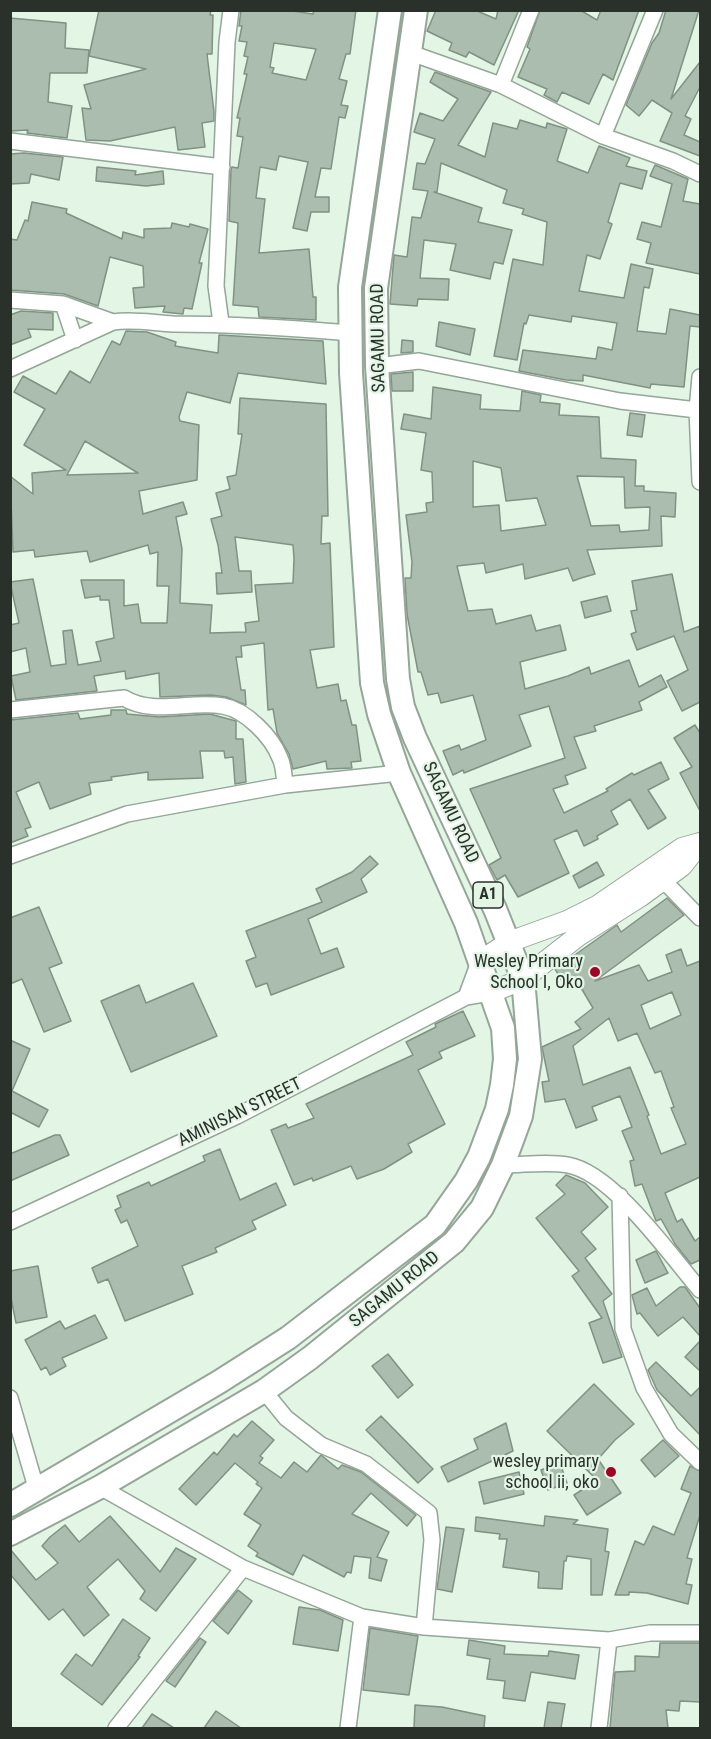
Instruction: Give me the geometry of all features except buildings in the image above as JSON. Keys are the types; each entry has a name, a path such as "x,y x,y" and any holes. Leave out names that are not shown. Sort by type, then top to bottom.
{"highway":[{"name":"SAGAMU ROAD","path":"10,1505 37,1491 288,1338 435,1225 475,1165 496,1109 505,1059 503,1028 466,922 399,773 379,714 372,683 350,333 354,252 390,10"},
{"name":"SAGAMU ROAD","path":"10,1534 100,1487 264,1391 319,1351 454,1242 482,1208 503,1165 521,1116 530,1059 523,980 509,942 430,772 404,707 398,680 377,366 376,288 408,52 416,10"}],"main road":[{"path":"479,962 509,942 587,911 682,848 700,843"},
{"path":"490,993 523,980 578,936 663,880 682,866 700,843"}],"street":[{"path":"221,323 216,286 231,10"},
{"path":"501,85 531,10"},
{"path":"603,136 655,10"},
{"path":"408,52 501,85 603,136 673,161 700,174"},
{"path":"10,141 222,167"},
{"path":"10,300 63,304 113,322 221,323 350,333"},
{"path":"63,304 75,340"},
{"path":"10,369 113,322"},
{"path":"377,366 419,361 620,401 697,410"},
{"path":"700,377 697,410 700,483"},
{"path":"10,710 124,698 137,706 224,706 253,722 270,742 280,758 285,785"},
{"path":"10,856 127,814 285,785 399,773"},
{"path":"663,880 700,918"},
{"path":"466,997 479,962"},
{"name":"AMINISAN STREET","path":"10,1222 237,1116 466,997 490,993"},
{"path":"503,1165 569,1165 589,1172 620,1196 700,1290"},
{"path":"620,1196 623,1329 644,1388 671,1434 700,1462"},
{"path":"264,1391 286,1418 321,1445 366,1464 429,1513 432,1540 424,1627"},
{"path":"10,1398 37,1491"},
{"path":"100,1487 243,1568 362,1617 424,1627 609,1640 650,1633 700,1633"},
{"path":"116,1728 243,1568"},
{"path":"348,1728 362,1617"},
{"path":"599,1728 609,1640"}],"place":[{"name":"Wesley Primary School I, Oko","path":"595,972"},
{"name":"wesley primary school ii, oko","path":"611,1472"}]}
